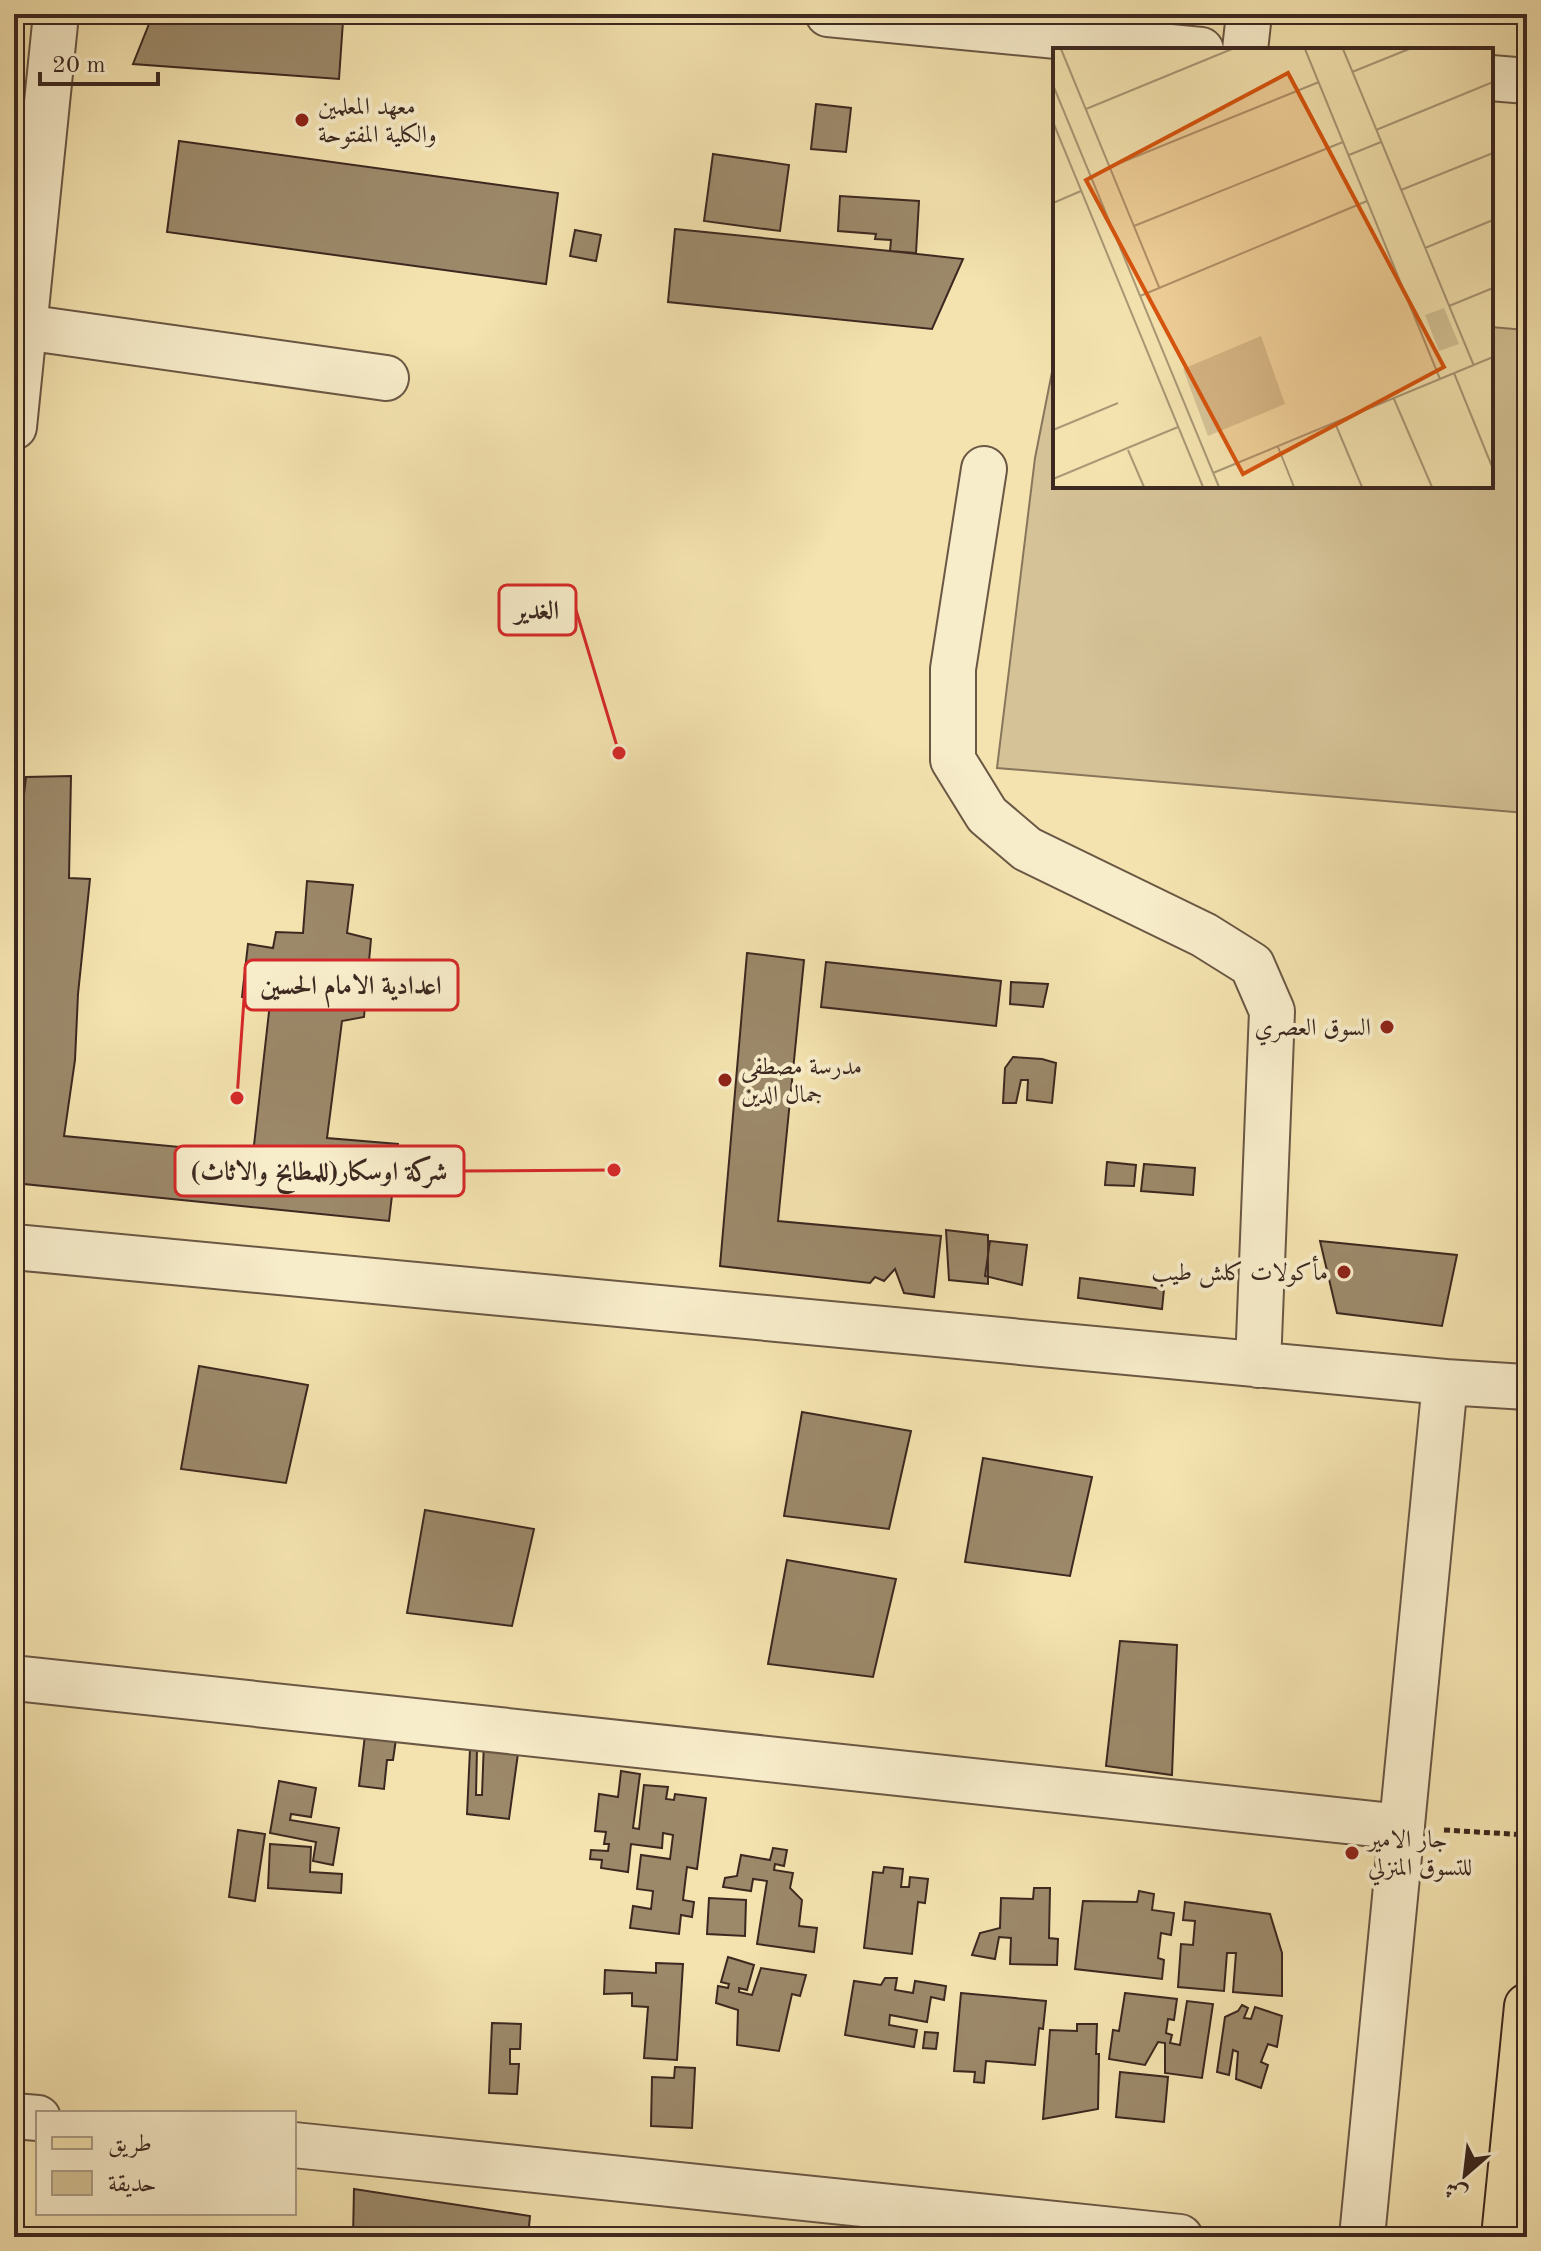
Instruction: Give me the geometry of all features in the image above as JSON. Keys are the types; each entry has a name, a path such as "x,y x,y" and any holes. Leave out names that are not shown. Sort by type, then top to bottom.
{"main road":[{"path":"1504,2237 1527,2006"}],"street":[{"path":"14,427 56,14"},
{"path":"830,14 1180,48"},
{"path":"1245,48 1249,14"},
{"path":"1493,78 1527,81"},
{"path":"24,327 386,378"},
{"path":"984,469 953,669 953,760 987,815 1027,849 1204,935 1252,965 1272,1011 1258,1365"},
{"path":"14,1247 1258,1365 1527,1387"},
{"path":"1362,2237 1445,1382"},
{"path":"14,1678 1402,1827"},
{"path":"14,2116 36,2118"},
{"path":"296,2145 1180,2237"}],"path":[{"path":"1402,1827 1527,1835"}],"green space":[{"path":"1493,327 1527,330 1527,813 997,768 1035,458 1053,367 1053,488 1493,488"}],"building":[{"path":"153,14 249,14 343,21 339,79 133,64"},
{"path":"816,104 851,108 846,152 811,149"},
{"path":"179,141 558,193 546,284 167,232"},
{"path":"713,154 789,165 780,231 704,221"},
{"path":"840,196 919,201 916,253 890,251 891,240 875,239 876,234 838,231"},
{"path":"675,229 963,259 932,329 668,302"},
{"path":"575,230 601,235 596,261 570,256"},
{"path":"71,776 69,878 90,879 78,994 75,1060 64,1136 253,1154 270,1003 242,997 248,944 273,948 276,932 303,933 307,881 353,885 347,933 371,939 364,1017 342,1021 327,1138 398,1144 389,1221 14,1183 14,881 26,777"},
{"path":"747,953 804,960 778,1221 941,1236 934,1297 904,1293 895,1269 884,1281 875,1277 870,1283 720,1266"},
{"path":"826,962 1001,981 996,1026 821,1007"},
{"path":"1011,982 1048,984 1043,1007 1010,1004"},
{"path":"1013,1057 1056,1063 1052,1103 1027,1100 1028,1080 1021,1080 1016,1103 1003,1103 1005,1068"},
{"path":"1107,1162 1136,1165 1134,1186 1105,1185"},
{"path":"1144,1164 1195,1168 1193,1195 1141,1191"},
{"path":"946,1230 988,1235 988,1284 949,1280"},
{"path":"990,1241 1027,1245 1022,1285 985,1276"},
{"path":"1320,1241 1457,1255 1442,1326 1337,1313"},
{"path":"1080,1278 1164,1289 1162,1309 1078,1298"},
{"path":"199,1366 308,1385 286,1483 181,1469"},
{"path":"802,1412 911,1431 889,1529 784,1516"},
{"path":"983,1458 1092,1477 1070,1576 965,1562"},
{"path":"425,1510 534,1529 512,1626 407,1613"},
{"path":"787,1560 896,1579 873,1677 768,1664"},
{"path":"1120,1641 1177,1645 1172,1775 1106,1766"},
{"path":"365,1735 396,1739 393,1760 387,1760 384,1789 359,1786"},
{"path":"484,1741 519,1746 509,1819 467,1814 470,1749 477,1748 476,1795 482,1795"},
{"path":"621,1771 640,1774 633,1828 639,1829 644,1785 668,1787 666,1799 674,1800 675,1794 706,1798 697,1869 687,1867 683,1900 694,1902 692,1917 681,1915 679,1934 630,1928 633,1906 651,1909 653,1891 637,1889 641,1855 670,1859 673,1835 663,1833 662,1848 631,1844 628,1872 601,1868 602,1860 590,1859 591,1850 608,1851 609,1844 604,1844 606,1832 595,1831 599,1794 618,1797"},
{"path":"279,1781 316,1788 311,1817 291,1814 290,1820 339,1828 333,1865 313,1861 316,1842 270,1833"},
{"path":"238,1830 265,1834 255,1901 229,1897"},
{"path":"270,1844 311,1847 310,1872 342,1874 341,1893 268,1888"},
{"path":"773,1848 787,1850 784,1866 775,1864 774,1870 793,1873 790,1888 802,1900 799,1926 817,1928 814,1952 757,1944 767,1881 753,1879 751,1891 723,1887 725,1878 737,1876 741,1855 770,1860"},
{"path":"884,1867 903,1869 901,1887 909,1887 910,1877 928,1879 925,1903 918,1902 912,1954 864,1948 873,1872 883,1873"},
{"path":"1034,1888 1050,1888 1049,1938 1058,1939 1057,1965 1010,1964 1011,1938 999,1937 995,1959 972,1955 980,1933 1000,1928 1001,1898 1033,1899"},
{"path":"1139,1891 1154,1894 1152,1910 1174,1913 1171,1935 1161,1933 1158,1958 1164,1960 1162,1979 1075,1969 1083,1901 1137,1902"},
{"path":"709,1898 746,1900 745,1936 707,1934"},
{"path":"1185,1902 1270,1914 1282,1953 1282,1996 1233,1992 1236,1953 1227,1953 1224,1991 1178,1987 1181,1944 1193,1945 1195,1921 1183,1920"},
{"path":"728,1957 754,1965 747,1990 739,1988 739,1992 752,1995 761,1968 806,1975 800,1996 792,1994 779,2051 737,2045 738,2010 716,2003 718,1986 728,1988 729,1984 721,1982"},
{"path":"656,1963 683,1964 677,2060 644,2058 648,2007 632,2006 632,1993 604,1994 605,1970 656,1973"},
{"path":"885,1978 897,1978 895,1990 913,1993 915,1981 946,1986 944,2000 931,1997 927,2022 890,2015 889,2025 917,2030 914,2047 845,2035 854,1981 881,1985"},
{"path":"961,1993 1046,2001 1035,2065 986,2061 984,2083 974,2082 975,2072 954,2071"},
{"path":"1125,1993 1177,1999 1174,2020 1168,2019 1166,2033 1172,2035 1170,2043 1180,2045 1187,2001 1213,2004 1202,2078 1165,2073 1165,2043 1158,2042 1145,2065 1109,2059 1113,2030 1119,2031"},
{"path":"1242,2005 1248,2008 1244,2018 1251,2019 1255,2007 1282,2016 1277,2047 1268,2044 1261,2062 1268,2065 1261,2088 1236,2079 1238,2052 1233,2050 1229,2075 1217,2072 1225,2017 1238,2011"},
{"path":"492,2023 521,2024 520,2049 510,2049 510,2064 519,2064 517,2094 489,2093"},
{"path":"1077,2024 1097,2024 1098,2109 1043,2119 1050,2030 1077,2031"},
{"path":"925,2032 938,2033 936,2049 923,2048"},
{"path":"675,2067 695,2068 692,2128 651,2126 652,2077 674,2078"},
{"path":"1120,2072 1168,2077 1164,2122 1116,2117"},
{"path":"354,2189 530,2216 528,2237 353,2237"}],"place":[{"name":"معهد المعلمين والكلية المفتوحة","path":"302,120"},
{"name":"الغدير","path":"619,753"},
{"name":"السوق العصري","path":"1387,1027"},
{"name":"مدرسة مصطفى جمال الدين","path":"725,1080"},
{"name":"اعدادية الامام الحسين","path":"237,1098"},
{"name":"شركة اوسكار(للمطابخ والاثاث)","path":"614,1170"},
{"name":"مأكولات كلش طيب","path":"1344,1272"},
{"name":"جار الامير للتسوق المنزلي","path":"1352,1853"}]}
